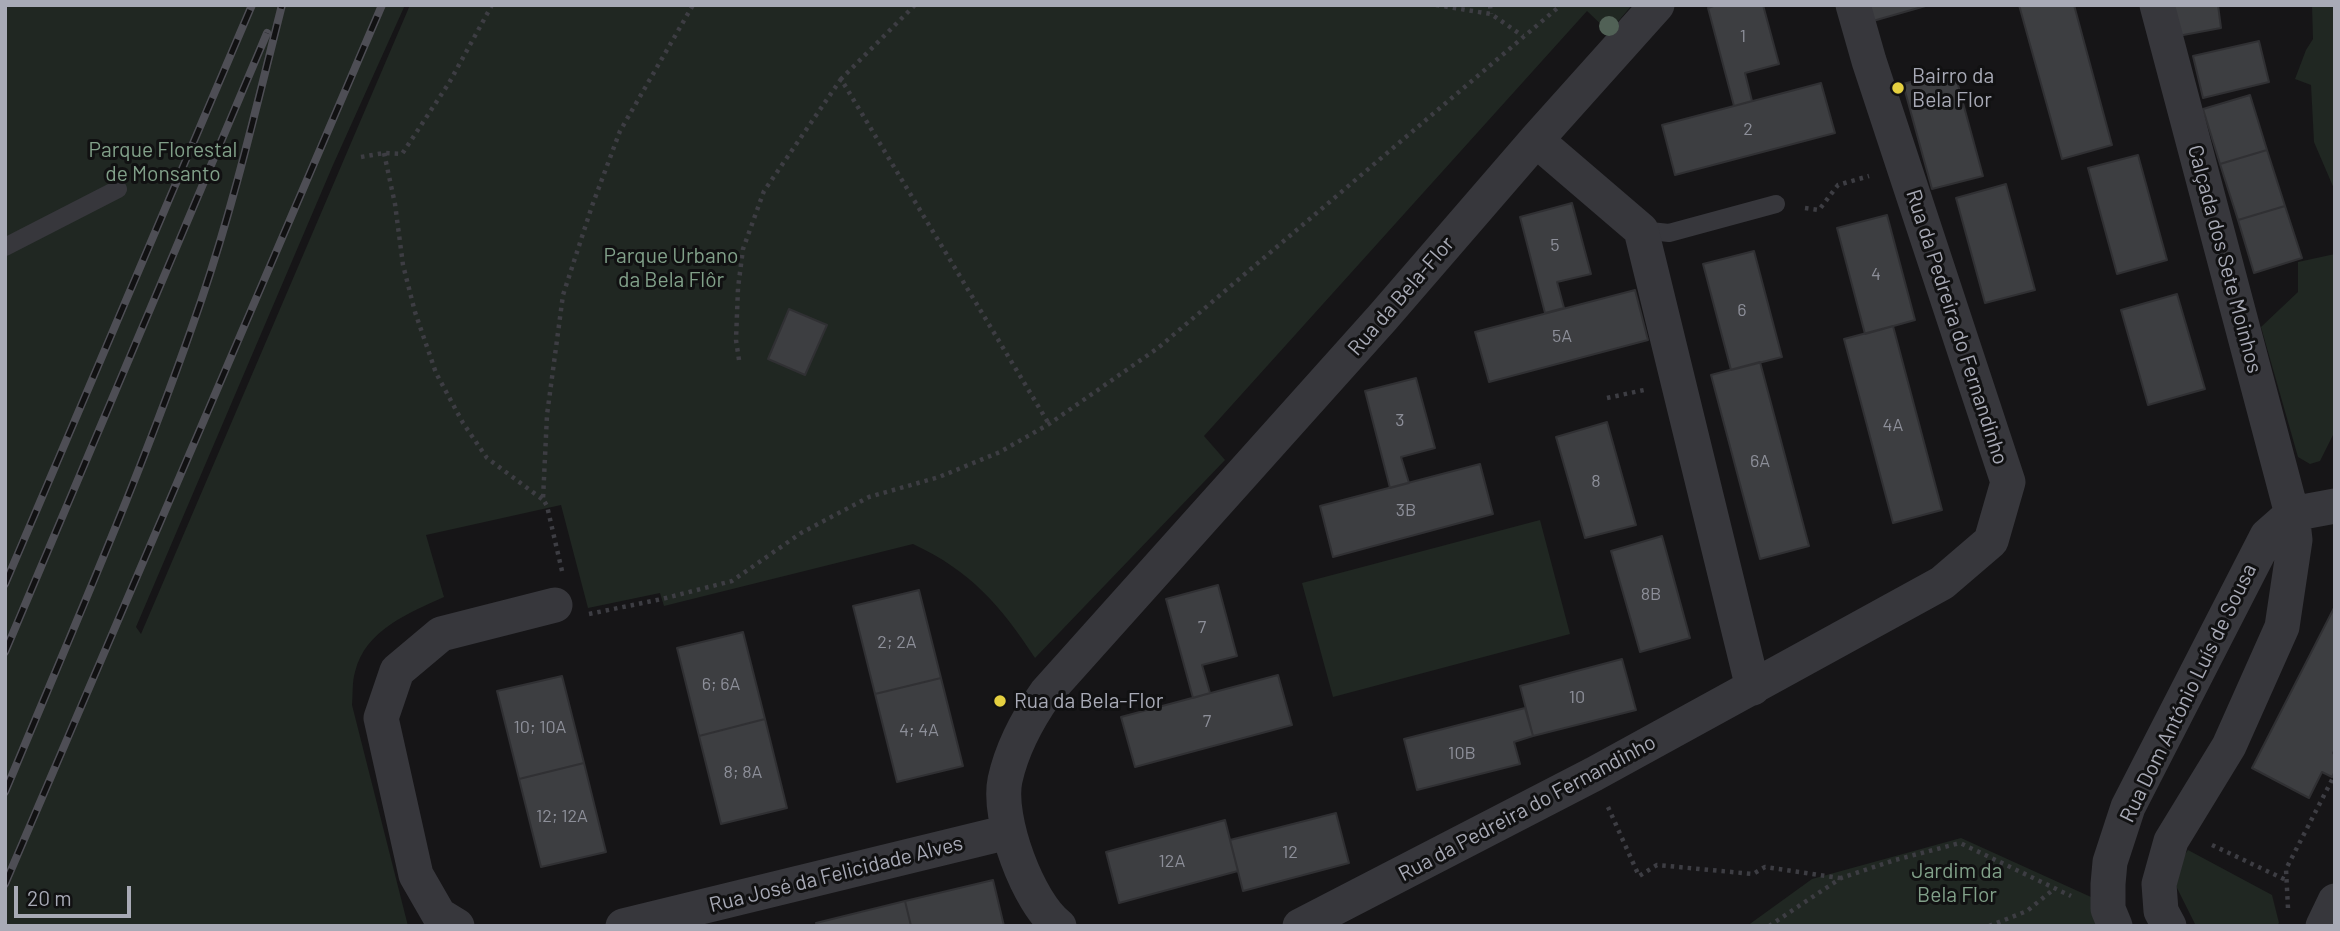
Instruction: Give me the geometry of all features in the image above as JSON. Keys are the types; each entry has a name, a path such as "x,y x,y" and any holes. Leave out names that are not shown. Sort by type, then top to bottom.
{"street":[{"name":"Rua da Bela-Flor","path":"1007,832 1004,782 1020,734 1046,693 1374,327 1657,5"},
{"name":"Rua da Pedreira do Fernandinho","path":"1300,926 1594,774 1942,583 1991,541 2008,482 1853,5"},
{"name":"Calçada dos Sete Moinhos","path":"2157,5 2182,91 2292,514"},
{"path":"1536,140 1641,230 1753,688"},
{"path":"2292,514 2335,506"},
{"name":"Rua Dom António Luís de Sousa","path":"2112,917 2110,862 2128,807 2267,536 2292,514"},
{"name":"Rua Dom António Luís de Sousa","path":"2169,926 2161,911 2159,884 2171,841 2229,746 2282,627 2295,540 2292,514"},
{"path":"457,926 439,915 416,875 382,718 397,671 441,634 570,610"},
{"path":"1007,832 1024,877 1051,920 1059,926"},
{"name":"Rua José da Felicidade Alves","path":"623,926 1007,832"},
{"path":"2323,926 2335,901"}],"lane":[{"path":"5,247 118,189"},
{"path":"1641,230 1669,233 1776,204"}],"path":[{"path":"361,157 384,153 402,154 449,83 492,5"},
{"path":"543,499 547,415 563,295 620,131 693,5"},
{"path":"739,360 736,340 743,249 764,191 841,79 915,5"},
{"path":"1436,5 1491,14 1523,36"},
{"path":"1490,5 1491,14"},
{"path":"384,153 395,204 403,265 415,312 436,373 463,423 487,458 543,499 547,506 570,610 662,599 732,581 801,533 869,497 939,477 1000,452 1049,424 1158,348 1561,5"},
{"path":"841,79 1049,424"},
{"path":"1776,204 1819,210 1838,185 1903,165"},
{"path":"1594,774 1639,876 1657,865 1752,874 1765,867 1841,878"},
{"path":"2288,914 2286,869 2335,774"},
{"path":"2200,840 2287,880"},
{"path":"1769,926 1841,878 1960,843 2112,917"},
{"path":"1989,926 2026,911 2054,890"}],"green space":[{"name":"Parque Urbano da Bela Flôr","path":"5,5 405,5 333,165 136,627 141,634 410,5 1632,5 1609,32 1587,11 1204,436 1225,460 1035,658 1010,622 983,592 952,566 913,544 664,606 660,593 588,608 561,505 426,535 444,597 390,625 368,645 360,657 354,676 352,705 408,926 5,926"},
{"path":"2312,5 2335,5 2335,191 2314,142 2311,85 2295,79 2313,39"},
{"path":"2335,254 2335,431 2320,461 2310,464 2298,457 2261,327 2298,292 2298,262"},
{"path":"1540,520 1570,634 1333,697 1302,583"},
{"name":"Jardim da Bela Flor","path":"1961,838 2091,897 2103,926 1747,926 1812,879"},
{"path":"2188,850 2272,895 2279,923 2276,926 2196,926 2174,882 2178,865"}],"building":[{"path":"1716,5 1763,5 1779,64 1745,73 1752,101 1734,106 1708,8"},
{"path":"1868,5 1929,5 1873,21"},
{"path":"2019,5 2074,5 2112,145 2062,159"},
{"path":"2172,5 2218,5 2221,28 2178,36"},
{"path":"2259,41 2269,82 2203,98 2193,56"},
{"path":"1954,70 1983,176 1932,189 1903,84"},
{"path":"1821,83 1835,133 1675,175 1662,125"},
{"path":"2250,95 2267,150 2220,164 2203,109"},
{"path":"2267,150 2285,206 2238,220 2220,164"},
{"path":"2138,155 2167,260 2117,274 2088,168"},
{"path":"2006,184 2035,290 1985,303 1956,198"},
{"path":"1572,203 1591,274 1557,282 1564,308 1545,313 1520,217"},
{"path":"2285,206 2302,258 2254,273 2238,220"},
{"path":"1887,215 1915,320 1865,334 1837,228"},
{"path":"1754,251 1782,357 1731,370 1703,264"},
{"path":"1635,290 1648,340 1489,382 1475,332"},
{"path":"2177,294 2205,389 2148,405 2121,310"},
{"path":"789,309 827,325 805,375 768,359"},
{"path":"1893,326 1942,510 1893,523 1844,339"},
{"path":"1760,362 1809,546 1760,559 1711,375"},
{"path":"1416,378 1435,448 1401,457 1409,483 1390,488 1365,391"},
{"path":"1607,422 1636,525 1585,538 1556,437"},
{"path":"1480,464 1493,514 1333,557 1320,506"},
{"path":"1662,536 1690,638 1640,652 1611,551"},
{"path":"1218,585 1237,656 1202,665 1210,693 1193,698 1166,599"},
{"path":"919,590 941,678 875,694 853,606"},
{"path":"2335,606 2335,771 2332,777 2322,772 2309,798 2252,768"},
{"path":"743,632 765,719 699,736 677,648"},
{"path":"1622,659 1636,710 1533,736 1520,686"},
{"path":"1278,675 1292,725 1135,767 1121,717"},
{"path":"562,676 584,763 519,779 497,691"},
{"path":"941,678 963,766 897,782 875,694"},
{"path":"1525,708 1533,736 1514,742 1520,764 1417,790 1404,739"},
{"path":"765,719 787,808 721,824 699,736"},
{"path":"584,763 606,852 541,867 519,779"},
{"path":"1336,813 1349,863 1243,891 1230,840"},
{"path":"1225,820 1238,871 1119,903 1106,852"},
{"path":"993,880 1004,926 911,926 905,901"},
{"path":"905,901 911,926 817,926 816,923"}],"railway":[{"path":"5,584 252,5"},
{"path":"5,792 132,487 201,301 235,191 282,5"},
{"path":"5,884 382,5"},
{"path":"5,652 267,33"}],"place":[{"name":"Bairro da Bela Flor","path":"1898,88"},
{"name":"Rua da Bela-Flor","path":"1000,701"}],"park label":[{"name":"Parque Florestal de Monsanto","path":"163,162"}]}
